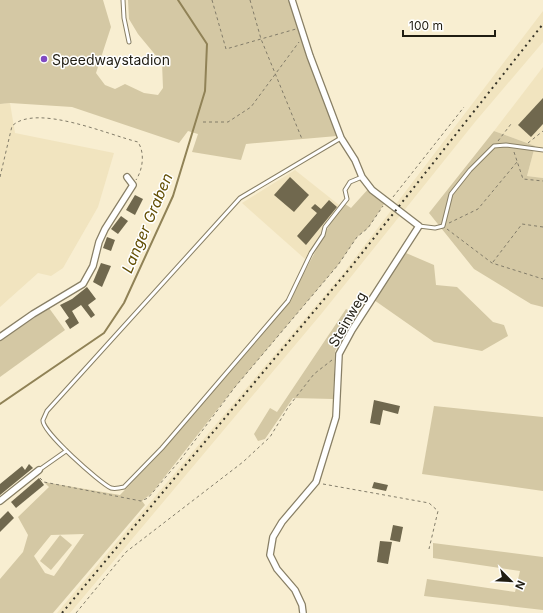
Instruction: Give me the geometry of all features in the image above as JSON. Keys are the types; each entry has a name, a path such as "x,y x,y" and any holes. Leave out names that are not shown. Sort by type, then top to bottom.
{"street":[{"path":"292,0 303,36 341,138 355,160 362,177 372,190 419,226"},
{"path":"0,337 33,314 83,284 93,266 99,242 105,229 133,185 127,177"},
{"name":"Steinweg","path":"303,613 302,605 294,590 277,569 270,554 273,537 282,522 316,482 336,417 339,354 352,330 419,226"},
{"path":"0,501 38,471"}],"lane":[{"path":"123,0 124,18 129,42"},
{"path":"341,138 240,198 47,411 43,420 43,426 66,451 111,488 124,487 162,448 288,301 311,253 320,241 325,227 346,199 345,190 350,182 362,177"},
{"path":"419,226 435,228 443,226 451,194 470,170 494,146 512,145 543,150"},
{"path":"38,471 66,451"}],"path":[{"path":"212,0 226,49 301,28"},
{"path":"250,0 261,39 302,139"},
{"path":"203,122 228,122 251,107 303,36"},
{"path":"38,471 44,482 144,500 152,494 181,459 235,387 338,265 357,238 368,228 464,108"},
{"path":"0,177 12,126 18,121 57,119 138,142 142,153 141,164 139,175 133,185"},
{"path":"494,146 511,124"},
{"path":"522,147 543,131"},
{"path":"512,145 522,179 543,181"},
{"path":"517,162 478,209 443,226 492,263 543,279"},
{"path":"492,263 522,224 543,227"},
{"path":"76,613 126,552 243,462 270,437 289,406 314,374 339,354"},
{"path":"316,482 327,486 429,503 438,511 428,549"}],"shaded area":[{"path":"0,0 103,0 111,27 96,73 105,85 115,89 125,84 144,93 158,95 163,88 162,63 138,34 129,19 128,0 289,0 307,57 337,136 246,144 241,160 192,152 198,134 188,131 179,143 72,107 10,103 0,104"},
{"path":"543,11 543,42 475,122 322,313 70,613 57,613 345,271"},
{"path":"543,67 543,178 527,176 535,146 494,131"},
{"path":"10,103 15,133 114,153 98,207 63,268 51,276 38,273 0,307 0,104"},
{"path":"494,131 535,146 527,176 543,178 543,307 531,304 474,269 429,213"},
{"path":"295,170 339,205 305,259 242,203"},
{"path":"370,187 386,201 368,228 357,237 338,265 235,387 152,493 142,501 145,505 53,613 0,613 0,579 23,552 28,535 18,517 49,487 44,482 120,495 164,449 289,301 330,224 345,204 351,208","holes":["84,534 54,576 45,573 34,556 51,535"]},
{"path":"406,253 434,265 436,285 457,287 493,322 504,325 508,336 482,351 434,342 374,300"},
{"path":"49,308 65,330 0,377 0,341"},
{"path":"346,309 355,314 335,351 333,399 293,398 265,439 258,441 254,434 270,408 277,412"},
{"path":"434,406 543,417 543,491 422,474"},
{"path":"60,535 72,545 51,570 40,561"},
{"path":"433,543 543,557 543,610 424,596 427,579 515,592 520,571 433,558"}],"building":[{"path":"543,98 543,124 531,137 518,125"},
{"path":"290,177 309,195 294,212 274,195"},
{"path":"135,195 143,199 135,215 126,210"},
{"path":"329,200 337,207 306,245 297,236 317,213 311,208 315,204 321,209"},
{"path":"121,216 128,221 118,234 111,229"},
{"path":"107,237 115,240 111,251 103,248"},
{"path":"101,263 111,266 102,287 93,282"},
{"path":"87,287 96,299 88,305 95,315 91,318 81,305 72,311 79,323 70,329 65,321 69,318 60,305 72,299"},
{"path":"374,400 400,406 398,414 383,410 380,425 370,423"},
{"path":"29,464 33,468 0,495 0,484 22,466 25,470"},
{"path":"39,478 44,485 16,508 11,502"},
{"path":"374,482 388,485 386,491 372,488"},
{"path":"8,511 14,518 0,532 0,519"},
{"path":"393,525 403,527 400,542 390,540"},
{"path":"380,541 392,542 388,564 377,562"}],"waterway":[{"name":"Langer Graben","path":"0,404 104,333 124,303 173,196 205,91 207,44 178,0"}],"railway":[{"path":"62,613 351,267 543,24"}],"place":[{"name":"Speedwaystadion","path":"44,59"}]}
